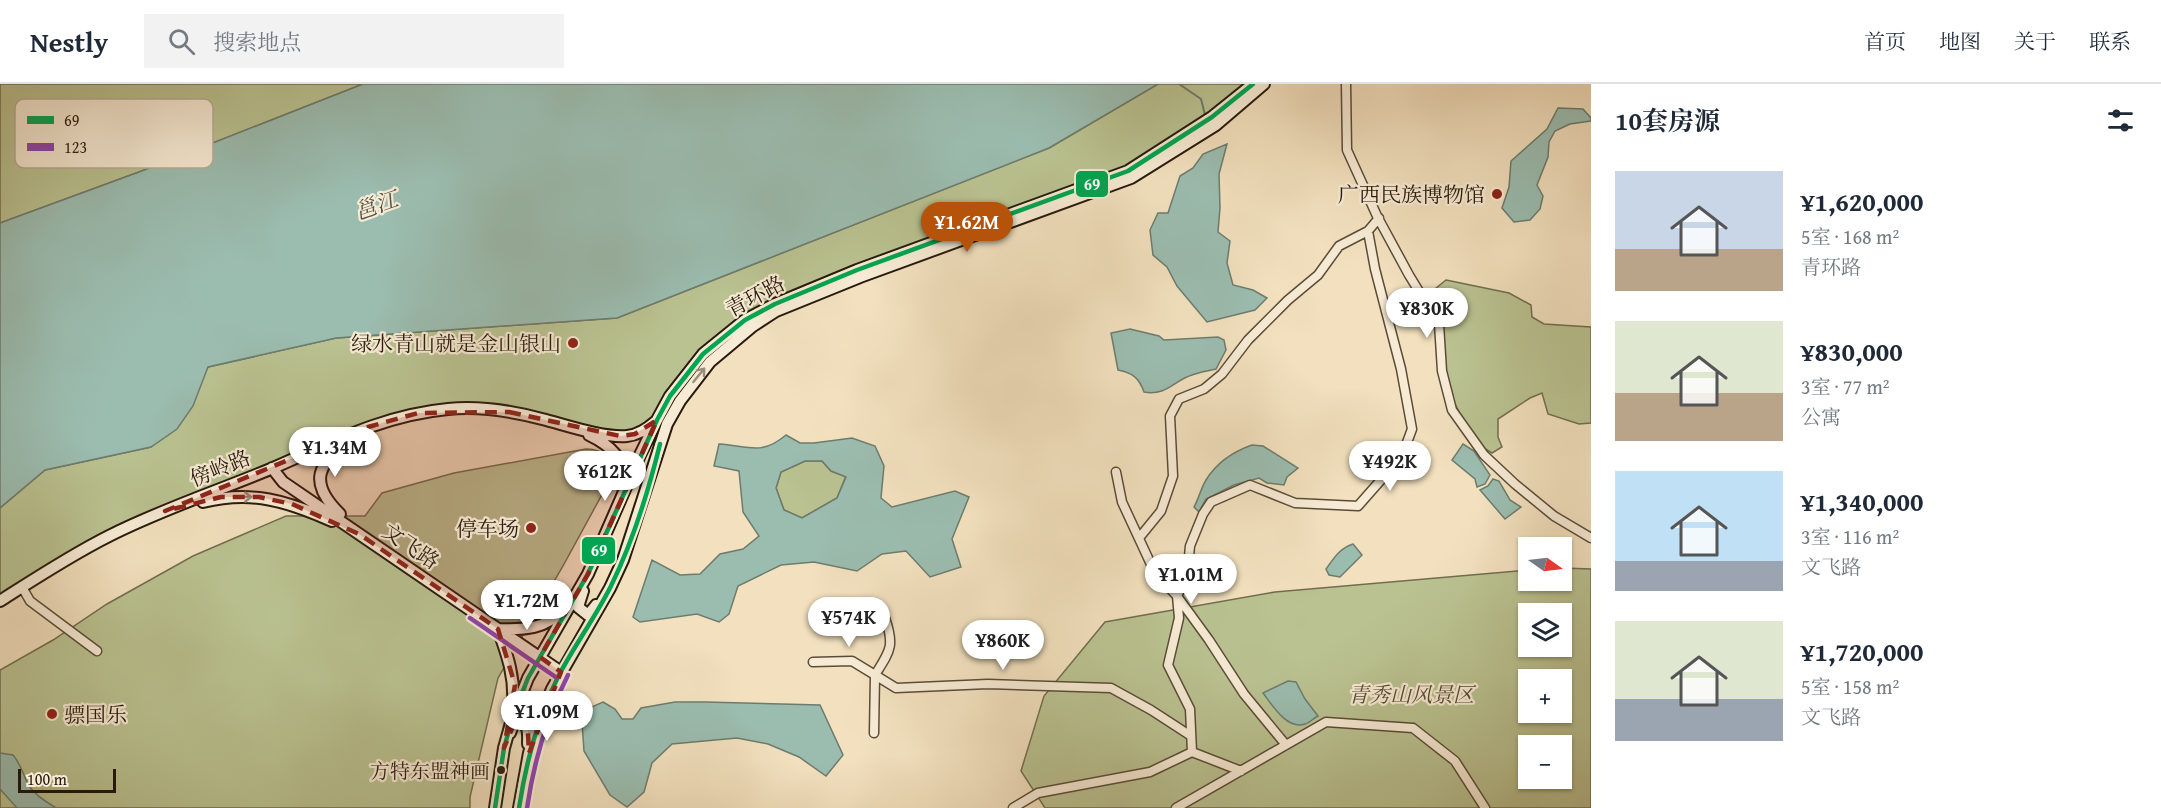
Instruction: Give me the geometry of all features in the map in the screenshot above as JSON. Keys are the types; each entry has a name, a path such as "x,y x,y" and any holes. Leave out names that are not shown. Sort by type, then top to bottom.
{"main road":[{"name":"青环路","path":"495,808 504,748 513,716 528,678 588,574 657,420 675,389 703,354 745,320 775,304 857,270 1128,171 1212,117 1253,84"},
{"name":"青环路","path":"519,808 529,753 538,723 561,672 610,588 633,533 660,444 672,417 693,382 710,362 753,326 776,311 860,277 1131,178 1216,125 1264,84"},
{"name":"傍岭路","path":"0,601 73,555 109,536 368,427 418,413 460,409 509,412 575,428"},
{"path":"575,428 628,436 648,428 657,420"},
{"path":"359,534 329,503 322,492 320,480 322,467 328,456 368,427"},
{"path":"575,428 603,442 618,456 622,464 623,483 612,521"},
{"name":"文飞路","path":"272,468 283,482 561,672"},
{"path":"165,511 221,498 259,497 292,504 359,534"},
{"path":"588,574 578,607 588,615 610,588"},
{"path":"513,716 515,685 513,672 498,629 542,626 559,614 575,597"},
{"path":"504,748 513,725 519,722 524,723 528,728 529,753"}],"street":[{"path":"1346,84 1347,150 1409,275 1439,324 1442,371 1452,410 1484,454 1515,484 1554,516 1591,538"},
{"path":"1140,538 1161,511 1173,476 1170,416 1179,399 1204,389 1222,374 1264,324 1318,275 1338,246 1368,231 1379,218"},
{"path":"1192,752 1190,709 1168,665 1179,618 1177,596 1187,577 1190,546 1203,514 1211,502 1250,485 1295,503 1358,506 1402,456 1412,429 1401,369 1375,269 1368,231"},
{"path":"1116,472 1122,502 1155,573 1177,596 1244,694 1286,745"},
{"path":"22,587 30,601 98,651"},
{"path":"874,733 875,675 888,654 892,636 885,618"},
{"path":"813,662 852,661 896,688 988,684 1111,688 1191,736"},
{"path":"1176,808 1326,722 1413,728 1455,761 1485,808"},
{"path":"1013,808 1038,794 1150,772 1192,752 1241,771"}],"highlighted area":[{"path":"509,412 620,436 635,434 657,420 588,574 540,657 561,672 529,753 526,695 504,748 515,685 498,629 359,534 292,504 259,497 221,497 165,511 368,427 418,413"}],"green space":[{"path":"0,84 363,84 213,143 213,99 15,99 15,168 149,168 0,223"},
{"path":"1158,84 1253,84 1128,171 721,337 657,420 628,436 509,412 418,413 143,520 0,601 0,508 45,470 151,447 208,367 336,338 617,318 1049,148"},
{"path":"1446,280 1509,293 1531,305 1532,317 1544,324 1591,327 1591,423 1579,424 1548,414 1542,393 1530,398 1498,419 1498,437 1502,447 1492,453 1474,442 1455,404 1442,385 1447,373 1441,365 1442,323 1430,293"},
{"name":"方特东盟神画","path":"586,449 603,453 610,466 611,478 498,678 470,797 470,808 0,808 0,670 53,640 107,604 193,556 286,516 365,516 382,493 454,473"},
{"path":"805,461 822,461 831,471 846,476 837,498 802,518 784,510 776,488 781,472"},
{"name":"青秀山风景区","path":"1572,568 1591,569 1591,808 1045,808 1021,771 1044,696 1105,622 1275,592 1518,571 1518,591 1572,591"}],"water":[{"name":"邕江","path":"363,84 1158,84 1049,148 617,318 336,338 208,367 193,406 177,429 151,447 45,470 0,508 0,223 149,168 213,168 213,143"},
{"path":"1558,108 1583,109 1591,121 1570,124 1555,131 1549,142 1548,157 1537,185 1543,196 1540,209 1530,220 1514,222 1502,208 1509,187 1511,161 1547,129"},
{"path":"1227,144 1219,174 1218,232 1230,241 1227,263 1233,285 1253,290 1267,298 1255,310 1207,322 1177,286 1167,267 1153,255 1150,230 1158,213 1168,213 1180,176 1193,168 1203,154"},
{"path":"1130,329 1159,336 1164,340 1218,337 1224,340 1226,350 1216,369 1192,375 1159,392 1144,392 1135,377 1118,370 1111,333"},
{"path":"786,435 800,443 852,438 875,446 884,466 881,498 892,507 955,491 969,497 952,539 961,567 930,577 906,551 882,554 857,571 814,562 781,565 738,586 729,614 719,622 697,614 640,622 633,617 652,560 680,575 700,574 720,554 743,549 759,536 743,512 739,471 714,466 719,444 762,448","holes":["805,461 822,461 831,471 846,477 837,498 802,518 784,510 776,488 781,472"]},
{"path":"1463,444 1474,451 1490,475 1485,484 1477,487 1475,479 1452,460"},
{"path":"1252,445 1263,446 1298,468 1287,477 1284,485 1267,483 1259,478 1234,485 1206,499 1199,512 1194,507 1210,474 1226,458"},
{"path":"1493,479 1499,481 1510,500 1521,507 1505,519 1480,490 1488,486"},
{"path":"1353,544 1362,555 1340,577 1329,575 1326,569 1335,557 1344,548"},
{"path":"1288,681 1296,682 1318,716 1307,723 1298,725 1286,720 1275,710 1263,693"},
{"path":"603,702 615,709 622,719 633,719 641,708 675,702 820,705 843,755 826,776 799,757 768,744 737,738 672,744 652,763 644,792 627,807 610,795 584,751 582,722 587,709"},
{"path":"0,753 13,755 31,789 56,808 17,808 0,789"}],"waterway":[{"path":"1179,84 1201,99 1205,115"}],"transit line":[{"name":"69","path":"495,808 504,748 513,716 528,678 588,574 657,420 670,396 703,354 745,320 775,304 857,270 1128,171 1212,117 1253,84"},
{"name":"69","path":"519,808 529,757 544,709 558,677 605,598 619,569 639,517 660,444"},
{"name":"123","path":"470,618 557,678"},
{"name":"123","path":"527,808 542,740 553,707 568,675"}],"place":[{"name":"广西民族博物馆","path":"1497,194"},
{"name":"绿水青山就是金山银山","path":"573,343"},
{"name":"停车场","path":"531,528"},
{"name":"骠国乐","path":"52,714"},
{"name":"方特东盟神画","path":"501,770"}]}
